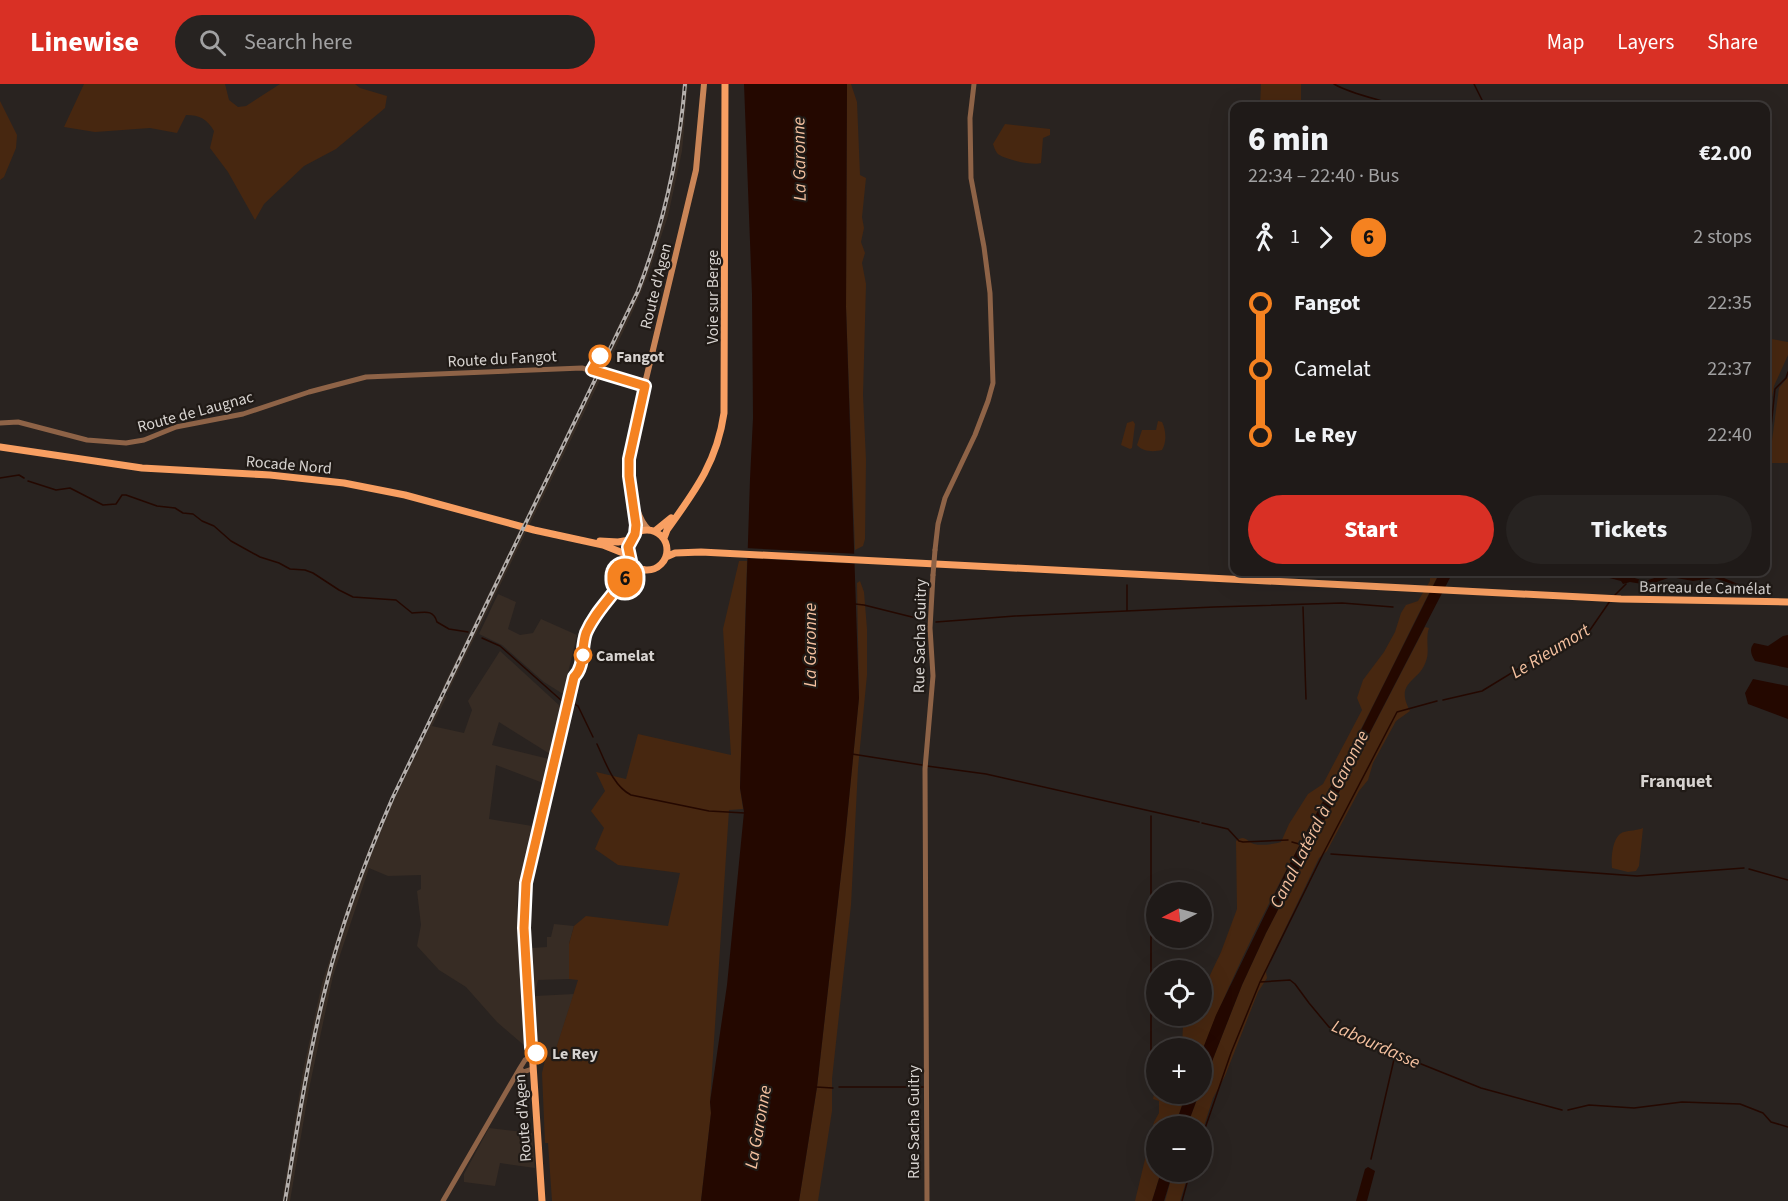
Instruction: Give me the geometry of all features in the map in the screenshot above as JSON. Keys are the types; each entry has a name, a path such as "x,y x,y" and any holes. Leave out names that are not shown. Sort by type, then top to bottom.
{"main road":[{"name":"Route d'Agen","path":"652,531 643,523 633,492 629,476 629,452 696,170 704,84"},
{"name":"Voie sur Berge","path":"688,501 710,466 719,439 724,413 725,84"},
{"name":"Rocade Nord","path":"0,447 142,468 270,475 344,483 405,495 527,529 570,538"},
{"name":"Route d'Agen","path":"632,537 636,525 633,492"},
{"path":"570,538 614,542 652,531 688,501"},
{"path":"666,557 667,530 688,501"},
{"path":"652,531 665,542 704,552"},
{"path":"629,558 628,547 632,537"},
{"path":"570,538 614,549 629,558 635,566 644,570 656,568 666,557 675,553 704,552"},
{"name":"Barreau de Camélat","path":"704,552 1621,599 1788,602"},
{"name":"Route d'Agen","path":"542,1201 524,928 526,883 581,649 588,630 599,611 627,574 629,558"},
{"name":"Route d'Agen","path":"599,611 644,570"}],"street":[{"name":"Rue Sacha Guitry","path":"927,1201 925,769 933,676 930,628 935,550 938,524 945,498 975,435 993,383 990,288 971,178 970,117 974,84"},
{"name":"Route du Fangot","path":"359,378 582,368 645,386"},
{"name":"Route de Laugnac","path":"0,423 18,422 77,438 126,443 144,440 176,427 243,414 359,378"},
{"path":"443,1201 525,1060 532,1056"},
{"path":"521,1070 532,1070"}],"shaded area":[{"path":"84,84 225,84 229,100 238,107 246,106 280,84 355,84 360,88 387,96 385,108 336,149 304,166 264,204 255,220 228,172 210,148 214,131 209,123 199,117 186,115 177,133 150,128 95,132 64,127"},
{"path":"683,84 688,84 682,151 668,216 647,278 632,313 604,372 597,370 637,287 658,230 673,166"},
{"path":"847,84 851,84 857,102 860,175 866,178 862,217 864,228 861,242 865,253 862,263 866,284 863,395 866,460 865,539 863,546 855,550 846,307"},
{"path":"1261,84 1301,84 1301,102 1260,102"},
{"path":"0,101 17,135 16,148 4,177 0,180"},
{"path":"1005,124 1050,129 1050,135 1043,138 1041,163 1031,164 1005,158 997,153 993,144"},
{"path":"1770,339 1788,342 1788,355 1774,386 1770,409"},
{"path":"596,374 602,376 448,692 442,689"},
{"path":"1788,377 1788,463 1770,463 1770,456 1779,388"},
{"path":"1133,421 1135,424 1130,449 1121,445 1127,423"},
{"path":"1158,421 1162,422 1165,432 1165,443 1162,450 1142,449 1137,445 1142,430 1156,430"},
{"path":"739,561 747,561 740,788 743,809 729,810 711,1113 701,1201 552,1201 548,1143 545,1143 542,1073 546,1056 553,1058 578,980 569,979 569,944 574,926 586,916 668,926 680,873 618,865 595,849 604,828 591,811 605,791 596,772 626,779 638,734 731,755 723,629"},
{"path":"1430,576 1438,576 1235,973 1207,1038 1182,1038 1183,1026 1212,1026 1212,971 1237,909 1236,841 1244,838 1261,845 1281,842 1289,824 1308,794 1323,784 1362,710 1357,698 1363,680 1384,652 1395,632 1401,613 1406,605 1418,601 1430,581"},
{"path":"860,581 864,592 867,629 867,675 858,768 851,905 832,1079 832,1111 818,1201 799,1201 817,1087 859,698 857,583"},
{"path":"498,594 516,602 508,629 520,635 533,633 541,619 577,635 563,694 544,682 502,645 479,634"},
{"path":"1425,627 1429,628 1426,661 1406,688 1406,701 1410,711 1396,721 1373,763 1368,780 1359,791 1327,851 1319,858 1270,960 1266,972 1267,978 1258,992 1225,1076 1212,1101 1212,1062 1242,985 1266,933"},
{"path":"500,651 560,706 550,754 499,722 492,745 549,759 543,783 496,765 489,819 532,826 518,888 517,906 518,922 531,923 532,948 547,947 547,937 551,937 554,924 574,926 569,944 569,979 538,980 535,992 535,996 574,994 553,1059 526,1047 497,1022 466,987 439,970 417,946 421,925 417,891 421,889 421,875 388,876 369,868 333,976 309,1089 290,1201 282,1201 303,1071 322,983 351,895 376,830 441,693 447,696 432,726 464,733 472,710 468,701"},
{"path":"1643,828 1639,866 1636,871 1628,872 1612,868 1612,853 1620,834"},
{"path":"1159,1104 1183,1104 1178,1116 1157,1116"},
{"path":"1195,1104 1211,1104 1207,1116 1191,1116"},
{"path":"489,1128 532,1133 535,1168 500,1163 495,1186 464,1182 464,1174"},
{"path":"1146,1155 1146,1182 1158,1182 1152,1201 1135,1201"},
{"path":"1170,1182 1186,1182 1180,1201 1165,1201"}],"water":[{"name":"La Garonne","path":"744,84 847,84 846,307 859,698 817,1087 799,1201 701,1201 711,1113 710,1102 727,985 744,812 740,788 753,418 752,294"},
{"name":"Canal Latéral à la Garonne","path":"1438,576 1451,576 1266,933 1242,985 1212,1062 1212,1038 1207,1038 1216,1015 1288,867 1360,732"},
{"path":"1602,576 1631,577 1645,581 1661,576 1719,576 1738,586 1714,578 1693,581 1671,577 1648,585 1630,582 1623,584 1621,581"},
{"path":"1788,635 1788,668 1755,661 1751,652 1754,643 1768,646"},
{"path":"1753,679 1788,686 1788,719 1748,704 1745,693"},
{"path":"1183,1104 1195,1104 1191,1116 1178,1116"},
{"path":"1368,1167 1375,1171 1367,1201 1356,1201 1365,1169"},
{"path":"1158,1182 1170,1182 1164,1201 1152,1201"}],"pier":[{"path":"744,548 859,554 859,564 744,558"}],"waterway":[{"path":"1334,84 1356,94 1384,102"},
{"path":"1474,84 1483,102"},
{"name":"Le Rieumort","path":"1770,437 1775,389 1786,378 1788,372"},
{"path":"0,478 19,475 24,478"},
{"path":"28,481 56,490 70,488 103,505 116,504 122,495 126,495 157,506 175,508 183,513 193,514 214,526 231,541 260,557 290,569 313,573 353,597 396,600 412,613 430,613 437,622 449,629 468,632"},
{"name":"Le Rieumort","path":"1615,595 1626,584"},
{"path":"1127,585 1127,611"},
{"name":"Le Rieumort","path":"1443,700 1482,691 1559,644 1590,630 1610,601"},
{"path":"936,622 1214,607 1342,603 1393,607"},
{"path":"855,604 924,620"},
{"path":"1303,607 1306,699"},
{"path":"482,638 500,646 562,701"},
{"name":"Le Rieumort","path":"1260,982 1397,712 1437,701"},
{"path":"574,704 578,706 593,737"},
{"path":"597,744 614,779 631,795 709,811 745,813"},
{"path":"852,754 922,765"},
{"path":"927,766 986,774 1199,822"},
{"path":"1151,816 1151,1038"},
{"name":"Canal Latéral à la Garonne","path":"1202,823 1228,829 1239,841 1243,842 1288,840"},
{"name":"Canal Latéral à la Garonne","path":"1292,842 1299,844"},
{"path":"1331,854 1637,876 1744,868"},
{"path":"1749,869 1788,880"},
{"name":"Labourdasse","path":"1209,1116 1231,1053 1260,982 1290,980 1329,1027 1481,1088 1562,1110"},
{"path":"1371,1159 1395,1055"},
{"path":"816,1087 833,1088"},
{"path":"839,1087 923,1087"},
{"name":"Labourdasse","path":"1568,1110 1589,1105 1634,1108 1682,1102 1740,1104 1763,1113 1771,1122 1788,1127"},
{"name":"Labourdasse","path":"1182,1201 1187,1182"}],"railway":[{"path":"285,1201 303,1093 320,1013 332,962 355,890 393,797 638,291 663,215 669,189 679,137 685,84"}],"bus line":[{"name":"6","path":"536,1053 536,1050 531,1047 524,928 526,883 574,677 579,673 583,653 581,649 593,619 626,577 631,561 628,547 636,529 629,459 630,446 645,386 592,370 600,356"}],"place":[{"name":"Fangot","path":"600,356"},
{"name":"Camelat","path":"583,655"},
{"name":"Le Rey","path":"536,1053"}],"district":[{"name":"Franquet","path":"1676,781"}]}
